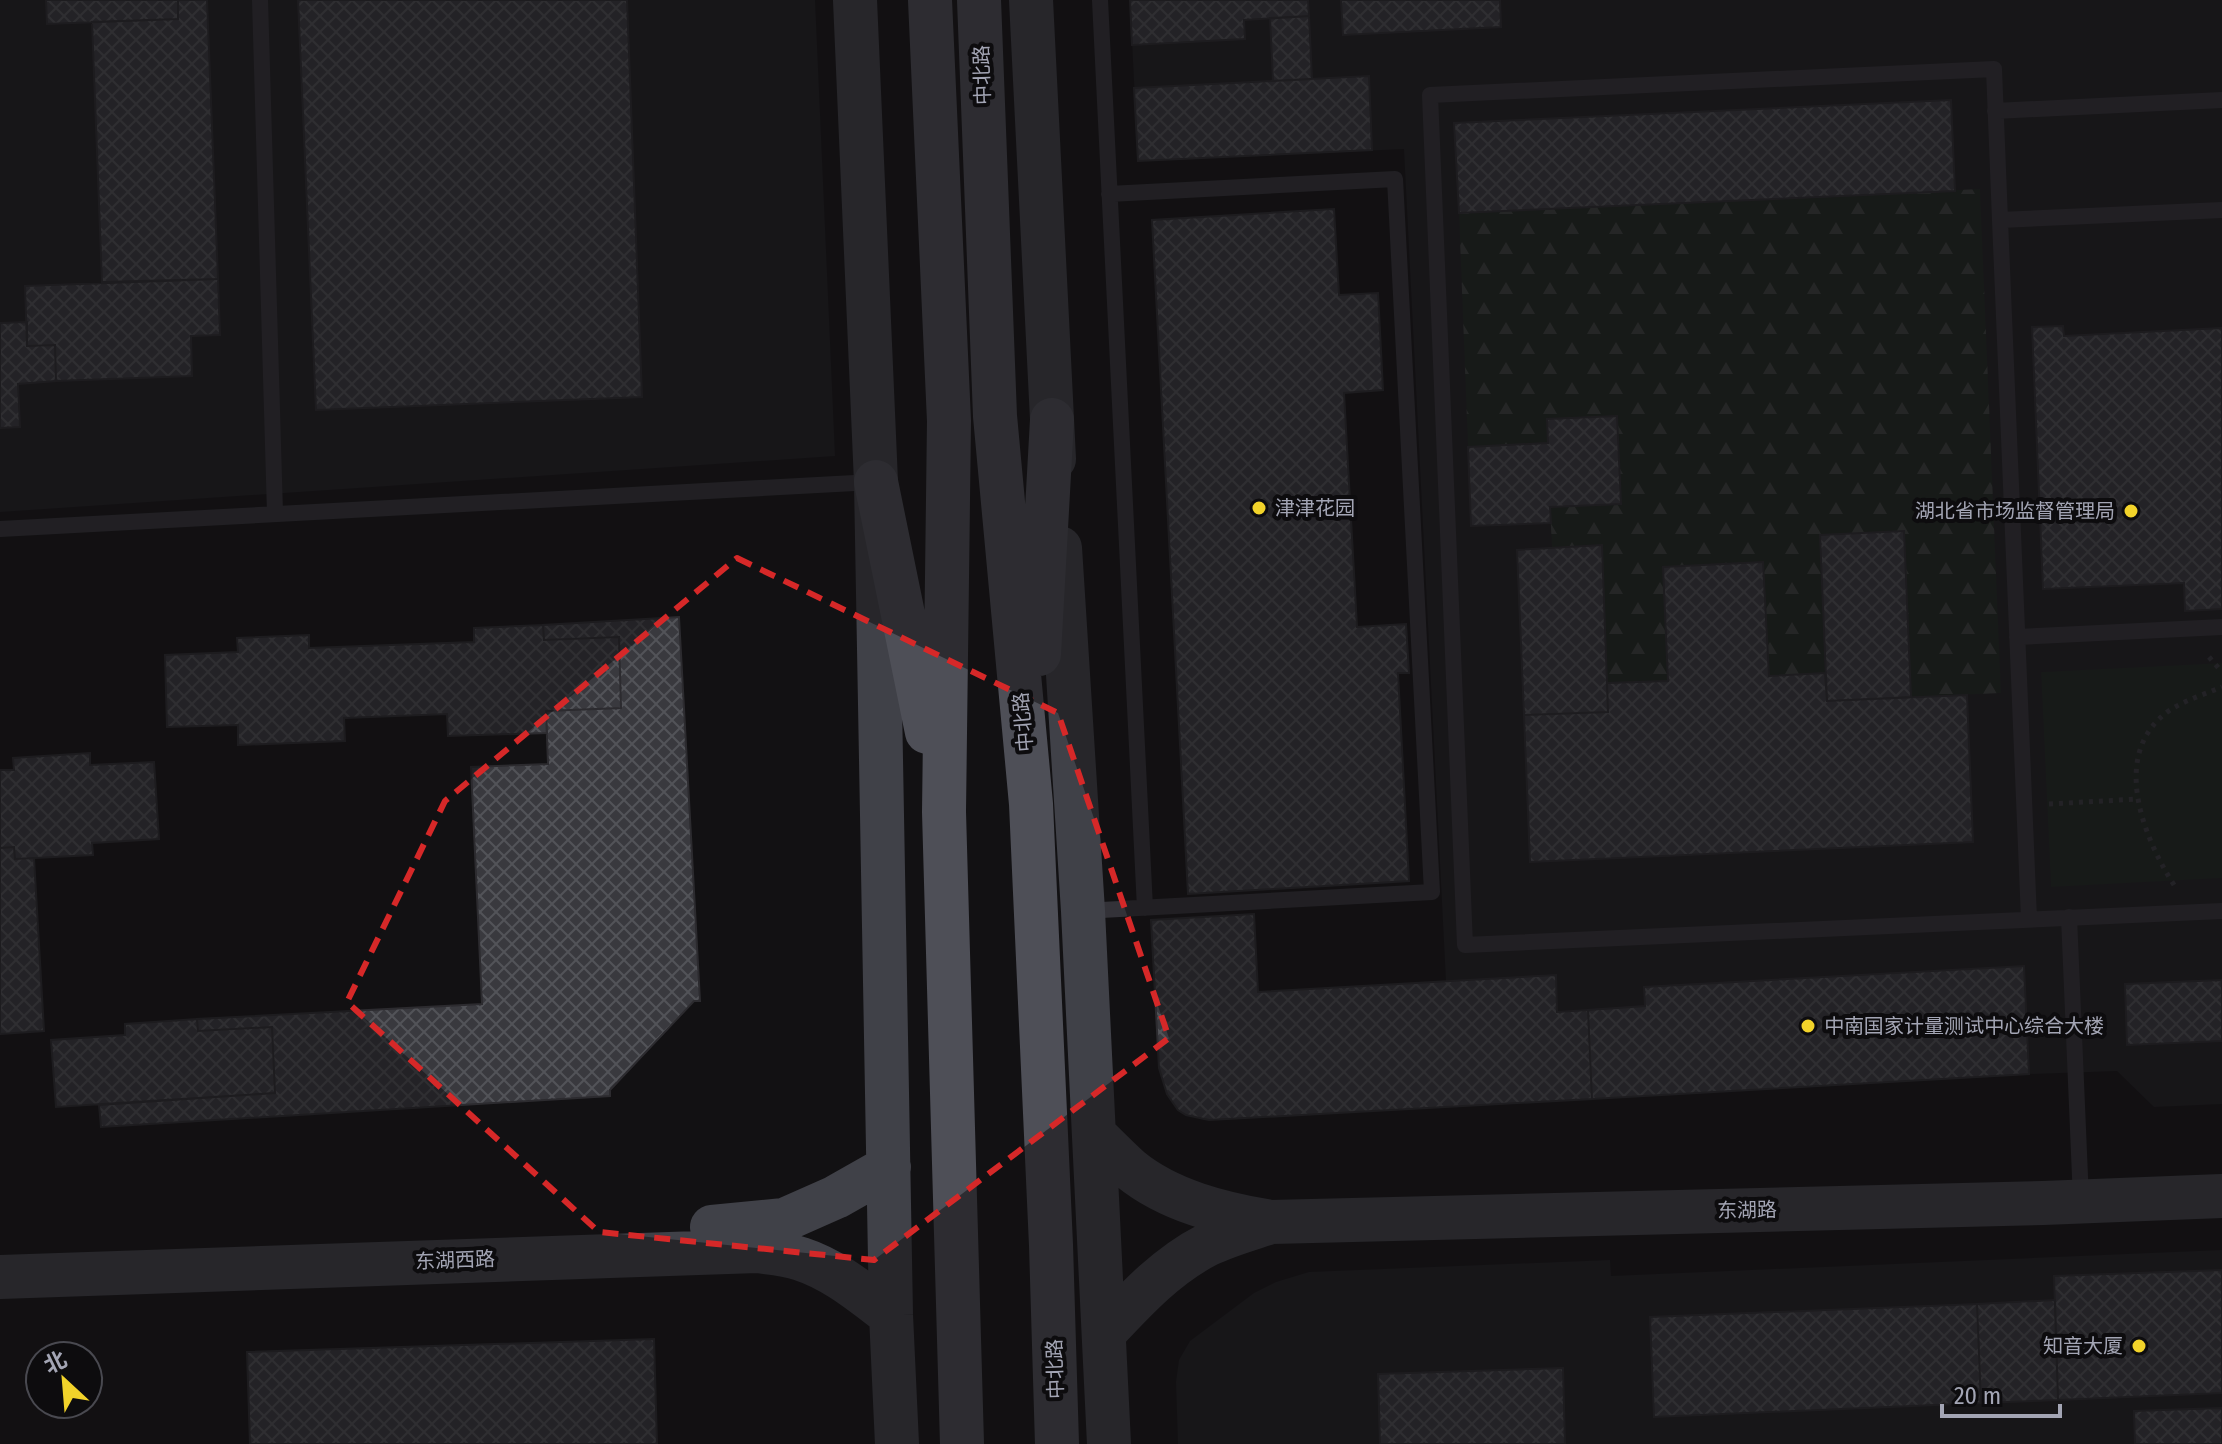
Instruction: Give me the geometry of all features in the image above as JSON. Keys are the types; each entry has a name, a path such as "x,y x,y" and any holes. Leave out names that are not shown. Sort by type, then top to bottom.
{"main road":[{"path":"930,0 949,421 944,812 962,1444"},
{"name":"中北路","path":"979,0 995,416 1031,804 1060,913 1051,1245 1057,1444"},
{"path":"1031,804 1052,420"},
{"path":"876,482 944,812"}],"street":[{"path":"855,0 876,482 891,1315 897,1444"},
{"name":"中北路","path":"1031,0 1052,420 1060,913 1094,1134 1109,1444"},
{"name":"东湖路","path":"1094,1134 1132,1171 1171,1193 1236,1216 1271,1222 2222,1196"},
{"name":"东湖西路","path":"0,1250 729,1226 784,1220 836,1197 889,1167"},
{"name":"东湖路","path":"1104,1333 1148,1287 1175,1266 1206,1246 1271,1222"},
{"name":"东湖西路","path":"0,1277 757,1251 797,1257 817,1265 891,1315"}],"lane":[{"path":"260,0 275,513"},
{"path":"1100,0 1145,908"},
{"path":"2029,919 1994,69 1430,95 1465,945 2222,911"},
{"path":"1995,111 2222,100"},
{"path":"1060,913 1432,892 1395,179 1109,194"},
{"path":"2000,220 2222,210"},
{"path":"0,529 876,482"},
{"path":"2017,637 2222,627"},
{"path":"2069,917 2081,1202"}],"path":[{"path":"2191,912 2153,849 2143,824 2138,799 2137,765 2146,737 2169,711 2222,687"},
{"path":"2024,805 2138,799"}],"highlighted area":[{"path":"737,558 1058,713 1169,1038 874,1260 599,1232 347,1002 445,801"}],"shaded area":[{"path":"0,0 815,0 835,456 0,512"},
{"path":"1130,0 2222,0 2222,1104 2154,1107 2117,1071 2029,1074 2024,966 1644,987 1645,1006 1557,1012 1555,975 1446,981 1404,149 1138,161"},
{"path":"2222,1250 2222,1444 1178,1444 1176,1382 1179,1360 1190,1341 1254,1293 1276,1282 1309,1272 1610,1260 1611,1276"}],"green space":[{"path":"1980,189 2001,693 1911,697 1904,531 1820,535 1825,673 1769,676 1763,562 1663,567 1668,681 1607,683 1602,545 1552,547 1550,507 1621,504 1617,416 1547,419 1548,443 1468,447 1459,213"},
{"path":"2222,663 2222,878 2051,887 2041,672"}],"building":[{"path":"46,0 178,0 178,19 47,24"},
{"path":"178,0 207,0 218,279 102,282 92,22 178,19"},
{"path":"298,0 627,0 642,397 316,410"},
{"path":"1130,0 1308,0 1309,16 1244,20 1245,39 1132,45"},
{"path":"1341,0 1500,0 1501,27 1343,35"},
{"path":"1309,16 1312,79 1273,81 1270,18"},
{"path":"1369,76 1372,150 1138,161 1134,88"},
{"path":"1951,100 1955,191 1459,213 1454,123"},
{"name":"津津花园","path":"1334,209 1339,295 1378,293 1383,390 1344,393 1357,627 1406,624 1409,673 1398,673 1409,881 1188,894 1152,220"},
{"path":"218,279 220,335 191,336 192,376 56,381 55,345 27,346 25,286"},
{"path":"27,322 27,346 55,345 56,381 18,384 20,427 0,428 0,323"},
{"name":"湖北省市场监督管理局","path":"2063,326 2064,336 2222,328 2222,609 2185,611 2184,583 2043,589 2032,327"},
{"path":"1617,416 1621,504 1550,507 1551,523 1471,526 1468,447 1548,443 1547,419"},
{"path":"1904,531 1911,697 1827,701 1820,535"},
{"path":"1602,545 1608,712 1524,715 1517,550"},
{"path":"1763,562 1769,676 1825,673 1827,701 1967,695 1973,842 1530,862 1524,715 1608,712 1607,683 1668,681 1663,567"},
{"path":"679,617 700,1001 694,1001 610,1090 610,1096 101,1127 99,1105 275,1093 272,1027 198,1031 197,1019 482,1004 471,767 548,764 546,711 621,708 619,637 544,640 543,625"},
{"path":"543,625 544,640 619,637 621,708 546,711 547,733 448,736 447,714 344,718 345,741 238,745 238,725 167,727 165,655 238,652 237,638 309,635 309,648 474,642 474,628"},
{"path":"90,753 90,765 154,762 159,839 92,843 93,855 15,859 14,847 0,848 0,770 14,770 13,758"},
{"path":"14,847 15,859 34,858 44,1031 0,1034 0,848"},
{"path":"1254,914 1258,992 1556,975 1557,1012 1588,1010 1592,1099 1209,1120 1186,1115 1178,1110 1167,1094 1159,1068 1151,920"},
{"name":"中南国家计量测试中心综合大楼","path":"2024,966 2029,1074 1592,1099 1588,1010 1645,1006 1644,987"},
{"path":"2222,980 2222,1041 2127,1045 2125,984"},
{"path":"197,1019 198,1031 272,1027 275,1093 56,1107 51,1040 125,1035 125,1024"},
{"name":"知音大厦","path":"2222,1270 2222,1393 2058,1400 2054,1276"},
{"path":"2055,1300 2058,1400 1981,1403 1977,1304"},
{"path":"1977,1304 1981,1403 1654,1417 1650,1317"},
{"path":"654,1339 657,1444 250,1444 247,1352"},
{"path":"1563,1368 1565,1444 1380,1444 1378,1374"},
{"path":"2222,1408 2222,1444 2135,1444 2134,1411"}],"place":[{"name":"津津花园","path":"1259,508"},
{"name":"湖北省市场监督管理局","path":"2131,511"},
{"name":"中南国家计量测试中心综合大楼","path":"1808,1026"},
{"name":"知音大厦","path":"2139,1346"}]}
